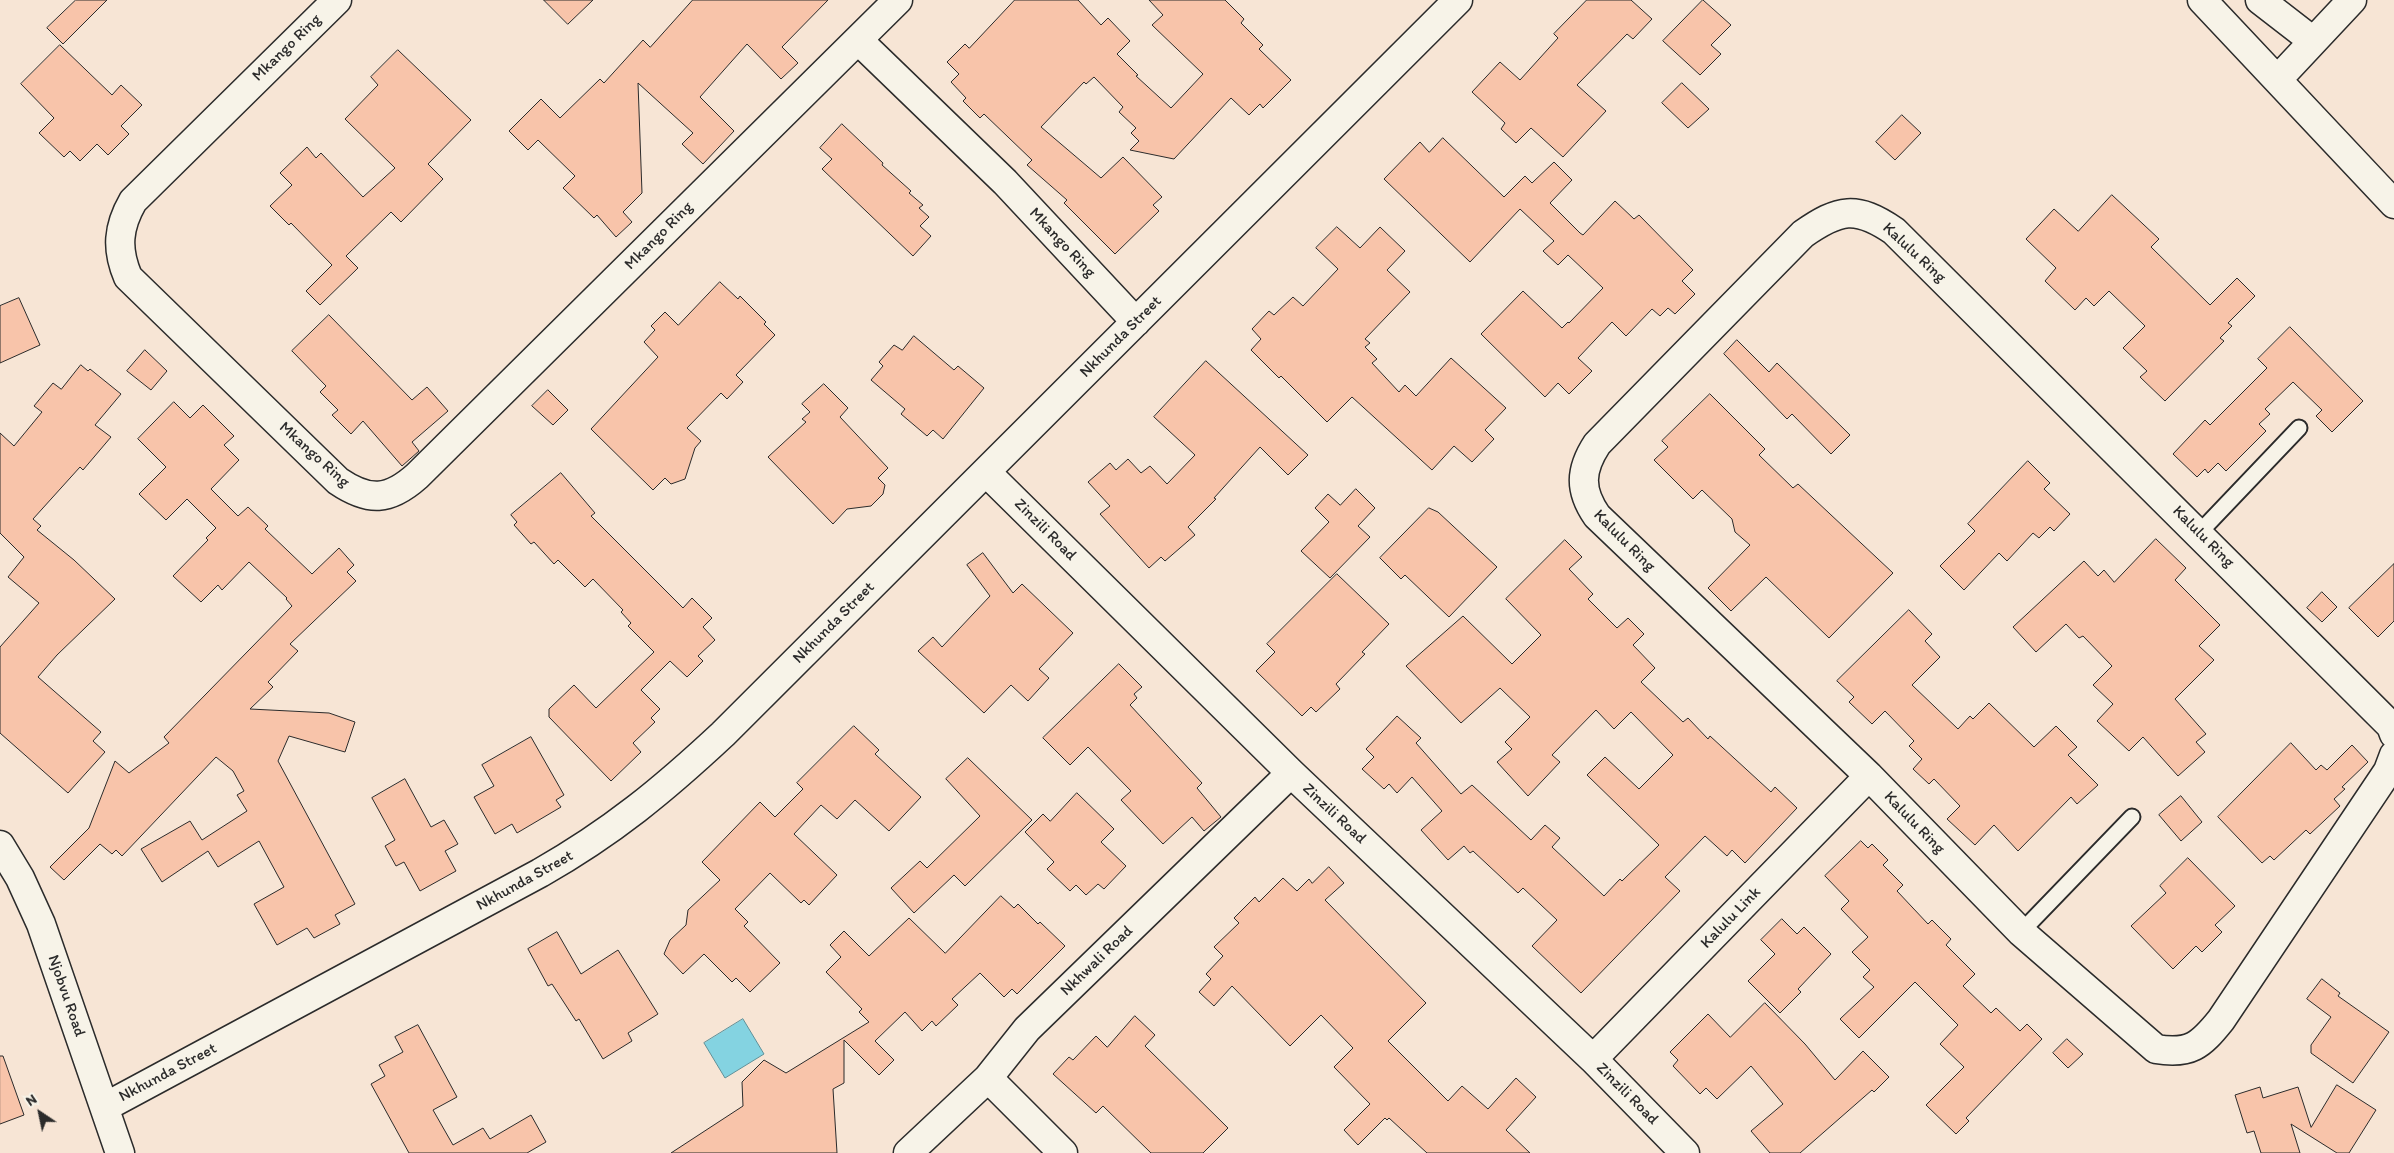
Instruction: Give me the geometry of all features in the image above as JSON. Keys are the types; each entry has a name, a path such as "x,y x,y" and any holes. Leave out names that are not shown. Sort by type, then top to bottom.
{"street":[{"name":"Mkango Ring","path":"337,0 133,201 123,217 119,243 123,266 128,277 338,481 357,493 371,496 383,496 396,492 417,476 898,0"},
{"name":"Nkhunda Street","path":"105,1107 540,874 612,829 664,788 723,734 1458,0"},
{"path":"2202,0 2394,204"},
{"path":"2260,0 2313,41"},
{"path":"2278,79 2352,0"},
{"name":"Mkango Ring","path":"858,40 1005,182 1136,322"},
{"name":"Kalulu Ring","path":"2394,734 2391,726 1894,231 1863,214 1848,213 1820,222 1803,234 1597,444 1588,458 1584,473 1584,489 1588,503 1597,516 1869,776 2021,932 2156,1049 2173,1052 2191,1049 2206,1039 2221,1020 2388,771 2394,755"},
{"name":"Zinzili Road","path":"986,472 1291,773 1593,1059 1685,1153"},
{"name":"Nkhwali Road","path":"908,1153 988,1078 1027,1029 1291,773"},
{"name":"Kalulu Link","path":"1593,1059 1869,776"},
{"name":"Njobvu Road","path":"0,845 20,878 41,924 120,1153"},
{"path":"988,1078 1063,1153"}],"lane":[{"path":"2199,533 2299,428"},
{"path":"2021,932 2132,817"}],"water":[{"path":"743,1019 764,1054 725,1078 704,1043"}],"building":[{"path":"76,0 107,0 63,44 47,28"},
{"path":"544,0 593,0 568,24"},
{"path":"693,0 828,0 782,47 798,63 781,79 747,44 700,97 734,131 703,164 682,144 693,133 638,83 642,193 623,212 632,222 616,237 597,215 594,218 563,188 575,176 538,140 528,150 509,131 541,99 560,118 600,79 604,83 643,40 650,47"},
{"path":"1015,0 1078,0 1101,25 1108,18 1130,41 1117,54 1138,75 1136,76 1171,108 1203,74 1152,25 1163,15 1149,0 1225,0 1244,19 1241,23 1263,45 1259,49 1291,80 1263,108 1260,104 1249,115 1231,98 1174,159 1130,150 1139,141 1131,133 1136,128 1119,112 1123,107 1094,77 1086,84 1084,82 1041,127 1101,178 1123,157 1162,197 1153,205 1159,211 1115,254 1064,203 1067,200 1027,165 1032,160 984,114 980,118 963,101 966,98 951,82 959,74 947,62 965,44 969,48"},
{"path":"1587,0 1631,0 1652,19 1633,39 1627,34 1577,85 1606,111 1563,157 1531,128 1516,143 1501,129 1505,123 1472,92 1500,62 1520,80 1558,38 1554,34"},
{"path":"1703,0 1731,25 1711,45 1721,54 1700,75 1663,41"},
{"path":"60,45 112,95 121,85 142,105 121,126 129,134 108,155 97,144 80,161 70,151 64,157 39,133 54,118 21,84"},
{"path":"398,50 471,120 428,164 443,179 401,222 391,212 346,256 358,268 320,305 306,291 332,265 291,223 289,225 270,206 292,185 280,173 307,147 316,158 321,153 363,197 395,168 345,119 378,85 371,77"},
{"path":"1682,83 1709,109 1688,128 1662,103"},
{"path":"1902,115 1921,133 1895,160 1876,142"},
{"path":"842,124 923,205 919,208 929,217 920,226 931,236 913,256 822,169 832,159 820,148"},
{"path":"1443,138 1504,197 1525,176 1532,183 1554,162 1572,180 1550,203 1580,233 1583,235 1615,201 1634,219 1639,215 1693,270 1682,281 1695,294 1675,314 1668,308 1660,316 1652,309 1626,336 1612,322 1578,358 1592,371 1569,394 1558,383 1545,397 1481,334 1523,291 1562,328 1603,288 1568,255 1558,265 1543,251 1554,241 1520,209 1470,262 1384,179 1420,142 1429,152"},
{"path":"2112,195 2159,239 2151,247 2210,305 2237,278 2255,296 2228,323 2232,326 2220,338 2224,341 2165,401 2140,377 2147,371 2123,348 2145,326 2109,291 2094,306 2086,298 2075,310 2045,281 2056,268 2026,239 2054,209 2078,231"},
{"path":"1337,227 1360,248 1380,227 1405,251 1387,270 1410,292 1365,339 1370,343 1365,347 1377,359 1372,363 1399,392 1405,385 1416,396 1451,358 1506,408 1485,430 1494,439 1472,462 1454,446 1432,470 1352,397 1327,422 1281,376 1279,378 1251,350 1261,339 1252,329 1269,311 1274,315 1293,297 1303,306 1338,269 1316,248"},
{"path":"720,282 738,299 740,296 766,322 764,324 775,335 736,375 743,382 727,399 721,393 687,428 701,441 695,448 685,479 671,484 665,478 653,490 591,429 658,357 644,342 655,330 651,326 665,312 678,325"},
{"path":"19,298 40,345 0,363 0,306"},
{"path":"329,315 412,400 427,387 448,411 412,442 419,451 402,466 363,421 351,434 332,415 338,410 320,392 326,386 292,351"},
{"path":"2290,327 2363,401 2332,432 2316,416 2322,410 2293,382 2265,409 2270,414 2259,424 2266,431 2226,471 2218,463 2208,473 2205,469 2197,477 2173,454 2205,420 2210,425 2267,368 2258,359"},
{"path":"914,336 954,370 958,366 984,388 943,439 933,430 927,436 901,414 905,409 871,380 883,366 879,362 894,345 902,350"},
{"path":"1737,340 1769,372 1777,363 1850,435 1831,454 1792,414 1787,419 1724,354"},
{"path":"145,350 167,371 151,390 127,371"},
{"path":"1206,361 1308,455 1288,475 1260,447 1214,498 1216,499 1188,527 1195,535 1165,561 1161,557 1149,568 1100,514 1110,506 1088,482 1110,463 1116,470 1128,459 1141,473 1150,466 1167,484 1195,455 1154,417"},
{"path":"81,365 88,371 90,369 121,394 95,425 111,437 83,470 80,467 33,519 41,526 37,530 74,560 115,599 57,655 38,677 101,732 93,741 105,752 68,793 0,733 0,647 39,603 8,577 24,557 0,533 0,433 14,446 42,412 34,406 53,383 61,389"},
{"path":"824,384 848,408 840,417 888,468 878,478 885,485 883,494 871,506 847,509 833,524 768,457 806,422 802,419 810,412 802,404"},
{"path":"548,390 568,410 553,425 532,406"},
{"path":"1710,394 1765,449 1759,455 1793,488 1798,484 1893,573 1829,638 1766,577 1731,611 1708,588 1750,545 1735,532 1732,519 1702,490 1693,499 1654,460 1668,447 1662,441"},
{"path":"174,402 190,418 203,405 234,436 224,445 239,460 211,489 238,516 248,507 268,526 265,529 312,574 339,548 354,565 347,572 356,581 290,644 298,651 268,682 273,687 250,709 329,713 355,722 345,752 289,736 278,761 355,904 335,915 340,924 314,938 307,928 277,945 254,904 284,887 259,841 218,867 208,851 162,882 141,849 190,821 202,840 247,811 237,795 244,791 233,771 216,757 122,856 116,850 112,854 100,844 64,880 50,867 89,828 115,761 129,773 169,743 164,737 292,606 287,598 249,562 222,590 218,585 201,602 173,576 208,540 206,538 216,528 187,499 166,520 139,494 166,467 138,439"},
{"path":"2028,461 2050,483 2044,489 2070,514 2054,531 2050,527 2039,538 2033,533 2007,561 1999,553 1964,590 1940,566 1975,531 1968,524"},
{"path":"561,473 595,513 591,516 683,608 692,598 712,618 703,627 715,640 698,656 703,661 687,677 670,661 641,690 660,709 651,718 655,722 633,743 641,752 611,781 549,717 549,709 574,685 596,708 654,652 628,626 631,623 621,612 623,610 593,579 585,587 558,560 554,564 534,542 531,544 514,525 517,522 511,515"},
{"path":"1356,489 1375,508 1358,526 1370,537 1330,578 1301,551 1329,522 1315,508 1328,494 1340,505"},
{"path":"1429,508 1438,512 1497,567 1449,617 1405,575 1401,579 1380,558"},
{"path":"2156,539 2186,568 2175,580 2220,625 2199,646 2214,660 2175,699 2206,734 2196,742 2205,752 2178,776 2143,737 2129,751 2097,721 2113,704 2093,685 2112,666 2083,636 2079,638 2066,624 2036,652 2013,627 2084,561 2098,576 2104,570 2114,582"},
{"path":"1565,540 1582,557 1569,569 1593,594 1588,599 1617,628 1628,618 1644,634 1633,645 1655,668 1641,682 1683,722 1688,718 1708,739 1710,736 1771,792 1775,787 1797,808 1745,863 1732,850 1727,856 1705,836 1665,877 1680,891 1581,993 1532,946 1557,920 1523,888 1518,893 1473,851 1470,853 1464,846 1448,860 1421,830 1442,811 1412,777 1397,793 1389,784 1384,789 1362,769 1374,757 1366,749 1397,716 1421,738 1416,743 1461,794 1472,785 1531,840 1545,825 1560,838 1552,847 1604,896 1620,879 1622,881 1659,845 1587,775 1605,757 1639,789 1673,755 1631,712 1614,729 1596,710 1552,755 1560,762 1528,796 1497,762 1512,749 1505,742 1530,717 1500,688 1461,723 1406,666 1463,616 1512,664 1541,635 1506,599"},
{"path":"983,553 1013,593 1022,584 1073,633 1039,669 1049,678 1028,701 1011,685 984,713 918,651 933,637 942,647 990,596 967,565"},
{"path":"2394,564 2394,621 2378,637 2349,608"},
{"path":"1337,574 1389,624 1362,652 1365,654 1336,684 1340,689 1316,712 1311,707 1302,716 1256,671 1275,652 1267,644"},
{"path":"2322,592 2337,607 2322,622 2307,608"},
{"path":"1909,610 1932,634 1925,641 1940,657 1912,685 1958,729 1970,716 1973,719 1989,703 2034,747 2056,726 2077,747 2068,755 2098,785 2077,804 2071,797 2018,851 1994,825 1975,845 1947,819 1960,806 1934,779 1929,784 1913,769 1922,759 1909,746 1914,741 1885,711 1872,724 1849,702 1854,697 1837,681"},
{"path":"1119,664 1142,687 1134,694 1137,698 1130,705 1202,783 1197,788 1221,817 1204,831 1192,817 1163,844 1121,800 1131,791 1088,747 1070,765 1043,738"},
{"path":"854,726 879,750 875,754 921,797 889,831 855,800 837,819 821,805 794,834 837,875 809,905 804,900 801,903 770,873 735,909 748,922 744,926 780,963 750,992 736,978 732,982 704,954 683,974 664,954 670,940 686,925 688,910 720,880 702,862 760,802 775,817 803,789 797,783"},
{"path":"531,737 564,795 556,800 561,807 517,833 512,824 495,834 474,797 494,786 482,765"},
{"path":"2291,743 2316,770 2321,765 2327,770 2352,745 2368,762 2342,787 2345,789 2334,799 2340,806 2310,834 2306,830 2274,860 2270,856 2262,863 2218,817"},
{"path":"968,758 1032,820 965,886 954,875 914,913 891,888 920,861 927,868 980,816 946,779"},
{"path":"405,779 431,827 444,820 458,844 445,851 456,871 420,891 404,862 396,866 385,846 395,840 372,798"},
{"path":"1077,793 1114,829 1101,842 1126,866 1104,889 1098,884 1086,895 1076,885 1070,891 1047,869 1054,862 1025,832 1043,814 1050,821"},
{"path":"2181,796 2202,822 2181,841 2159,815"},
{"path":"1861,841 1868,848 1872,844 1888,860 1883,865 1903,885 1897,891 1928,924 1932,920 1951,939 1946,945 1975,974 1963,986 1991,1013 1996,1008 2020,1031 2027,1024 2042,1039 1966,1118 1969,1121 1956,1134 1926,1105 1964,1067 1940,1044 1958,1025 1915,982 1859,1038 1840,1019 1874,987 1863,977 1870,970 1852,952 1868,937 1841,909 1849,901 1825,876"},
{"path":"2188,858 2235,906 2215,925 2222,932 2202,952 2196,946 2173,969 2131,926 2166,893 2160,886"},
{"path":"1329,867 1344,883 1325,900 1426,1003 1388,1041 1448,1101 1462,1086 1488,1109 1516,1078 1536,1097 1506,1130 1530,1153 1427,1153 1389,1118 1387,1120 1385,1118 1358,1145 1344,1130 1370,1104 1334,1067 1353,1048 1321,1015 1290,1046 1232,986 1214,1006 1199,992 1211,979 1206,974 1223,956 1214,947 1239,923 1234,918 1255,897 1259,902 1283,878 1297,891 1309,879 1312,883"},
{"path":"1001,896 1014,908 1018,904 1038,924 1040,922 1065,946 1017,994 1012,989 1004,997 980,973 952,999 958,1005 936,1026 932,1021 922,1031 905,1012 875,1041 894,1060 879,1075 844,1040 844,1083 833,1089 837,1153 671,1153 743,1106 742,1082 764,1060 786,1073 869,1022 859,1012 862,1009 826,972 841,957 830,945 844,931 869,956 909,918 945,953"},
{"path":"1782,919 1797,934 1804,927 1831,954 1798,989 1801,992 1780,1013 1748,981 1775,954 1761,940"},
{"path":"557,932 581,974 618,950 658,1014 628,1033 632,1041 603,1059 579,1019 576,1021 552,984 548,986 528,949"},
{"path":"2322,979 2340,993 2338,996 2389,1032 2353,1083 2311,1053 2311,1045 2331,1017 2307,999"},
{"path":"1765,1003 1805,1044 1835,1080 1863,1051 1889,1077 1874,1092 1872,1090 1800,1153 1770,1153 1751,1131 1783,1104 1751,1066 1717,1099 1706,1088 1700,1094 1673,1066 1678,1060 1670,1052 1708,1014 1730,1037"},
{"path":"1135,1016 1155,1035 1145,1046 1228,1128 1203,1153 1151,1153 1103,1106 1096,1113 1053,1074 1069,1057 1073,1060 1096,1036 1107,1047"},
{"path":"418,1025 457,1097 433,1110 453,1145 483,1128 490,1139 531,1115 546,1142 527,1153 409,1153 371,1084 385,1076 379,1065 403,1052 395,1037"},
{"path":"2067,1039 2083,1054 2068,1068 2053,1053"},
{"path":"0,1056 3,1056 24,1115 0,1124"},
{"path":"2337,1085 2376,1110 2349,1153 2337,1153 2291,1124 2300,1153 2261,1153 2254,1131 2247,1133 2235,1095 2260,1087 2263,1098 2298,1087 2311,1127"}]}
